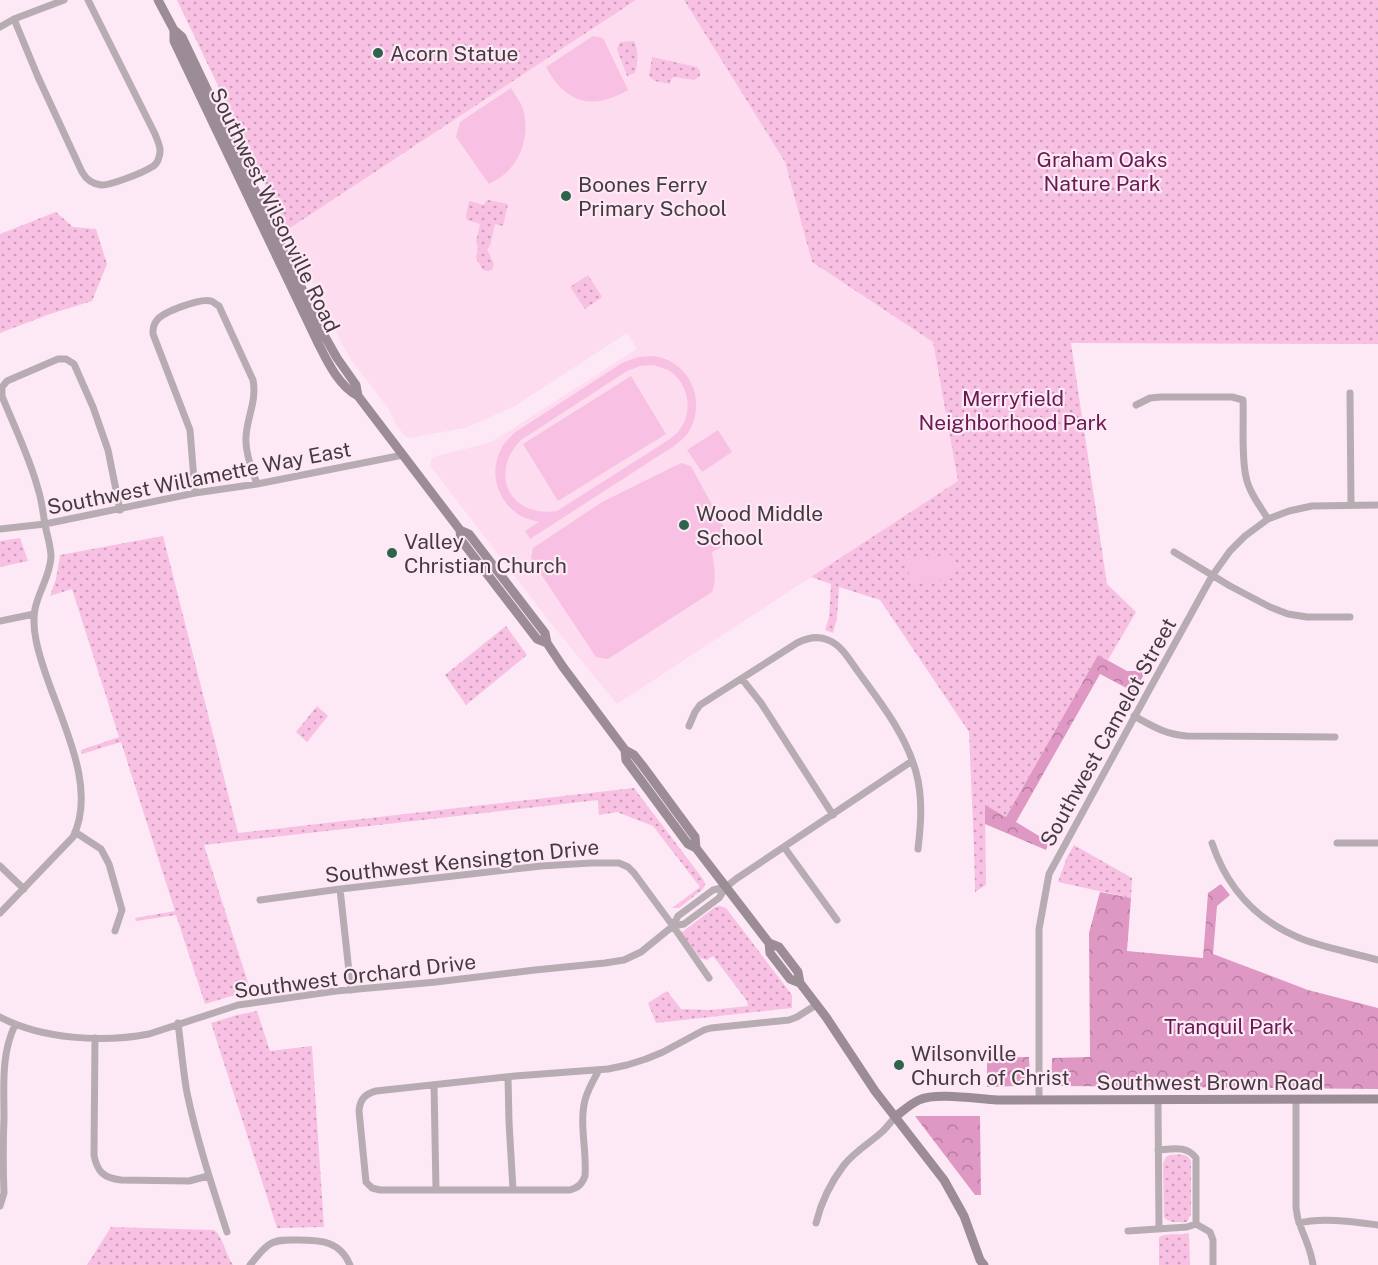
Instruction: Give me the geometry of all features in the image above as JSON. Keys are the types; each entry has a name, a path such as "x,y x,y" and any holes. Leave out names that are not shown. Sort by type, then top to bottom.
{"main road":[{"name":"Southwest Wilsonville Road","path":"159,0 174,30 182,37 324,335 356,385 358,396 460,530 461,540 498,589 537,639 547,643 580,692 625,750 626,760 688,844 696,848 769,943 778,947 798,972 800,983 875,1091 951,1191 964,1216 981,1263"},
{"name":"Southwest Brown Road","path":"895,1117 920,1099 942,1096 997,1100 1378,1100"}],"street":[{"path":"0,27 14,19 64,0"},
{"path":"14,19 82,172 93,184 103,186 149,169 156,164 160,156 160,148 88,0"},
{"path":"195,493 190,430 153,334 153,326 157,319 165,314 201,300 212,301 219,306 252,380 254,402 246,437 247,451 257,484"},
{"path":"0,913 68,843 75,832 82,800 74,754 41,664 34,625 36,604 50,567 51,550 37,484 2,396 2,387 7,381 58,359 66,359 74,364 93,406 108,450 120,510"},
{"path":"1350,393 1351,504"},
{"path":"1136,405 1150,398 1161,396 1232,397 1243,400 1246,479 1268,519"},
{"name":"Southwest Willamette Way East","path":"0,529 45,524 195,493 257,484 403,455"},
{"name":"Southwest Camelot Street","path":"1039,1100 1039,929 1049,874 1212,576 1230,550 1268,519 1312,506 1378,505"},
{"path":"1174,552 1212,576 1288,614 1307,617 1350,617"},
{"path":"0,621 34,614"},
{"path":"689,726 700,705 797,643 814,637 826,639 839,647 868,685 890,717 912,761 917,774 920,797 918,849"},
{"path":"742,679 761,703 833,815"},
{"path":"1134,716 1173,735 1335,737"},
{"name":"Southwest Orchard Drive","path":"0,1017 15,1025 56,1035 95,1038 136,1036 238,1005 351,990 624,960 641,952 673,926 684,924 693,918 719,898 726,887 912,761"},
{"path":"75,832 102,849 109,864 122,910 115,931"},
{"path":"1212,843 1219,863 1232,885 1249,905 1271,923 1302,939 1378,960"},
{"path":"1337,843 1378,843"},
{"path":"784,847 837,920"},
{"name":"Southwest Kensington Drive","path":"260,900 541,866 619,863 634,873 709,978"},
{"path":"0,866 24,889"},
{"path":"340,889 351,990"},
{"path":"599,1070 585,1100 586,1169 583,1182 578,1188 570,1190 380,1190 372,1188 366,1182 359,1111 363,1098 368,1093 434,1084 599,1070 627,1065 663,1052 704,1030 789,1020 816,1005"},
{"path":"178,1023 194,1125 227,1232"},
{"path":"0,1206 4,1193 5,1050 15,1025"},
{"path":"95,1038 94,1155 104,1176 121,1180 189,1181 208,1176"},
{"path":"508,1077 513,1190"},
{"path":"434,1084 436,1190"},
{"path":"1296,1100 1296,1208 1313,1265"},
{"path":"1158,1101 1159,1229"},
{"name":"Southwest Brown Road","path":"816,1223 828,1191 845,1164 883,1131 895,1117"},
{"path":"1158,1150 1185,1149 1196,1158 1196,1224"},
{"path":"1299,1223 1356,1221 1378,1225"},
{"path":"1128,1231 1187,1227 1196,1224"},
{"path":"1196,1224 1210,1233 1213,1240 1214,1265"},
{"path":"250,1265 269,1245 275,1242 316,1240 330,1244 344,1255 350,1265"}],"shaded area":[{"path":"636,0 684,0 785,162 812,262 933,342 958,481 617,704 553,626 431,467 431,459 493,441 637,349 627,333 515,406 465,428 409,438 395,423 388,408 343,346 287,230"}],"green space":[{"path":"177,0 636,0 287,230"},
{"name":"Graham Oaks Nature Park","path":"684,0 1378,0 1378,344 1071,343 1107,584 1136,612 1108,660 1098,655 1006,817 985,806 986,885 975,892 969,732 880,600 839,587 837,618 833,633 825,630 829,617 831,584 811,577 958,481 933,342 812,262 785,162"},
{"path":"593,36 603,38 628,90 603,100 581,100 562,89 546,67"},
{"path":"634,41 637,53 636,69 635,73 627,76 617,49 620,42"},
{"path":"652,57 697,67 700,76 694,80 674,77 670,84 655,81 649,76"},
{"path":"511,88 524,113 524,141 512,167 489,184 456,137 460,122"},
{"path":"489,200 508,204 503,226 495,224 490,246 487,249 494,264 492,270 488,271 483,270 476,258 478,248 476,242 480,224 467,220 466,217 469,201 484,205"},
{"path":"56,212 73,227 96,229 107,264 92,301 0,333 0,234"},
{"path":"588,275 602,297 585,309 570,287"},
{"path":"655,356 667,360 681,369 688,377 696,404 693,424 688,433 674,446 530,539 525,531 539,522 523,517 513,510 506,503 497,486 496,466 502,447 514,433 622,363 638,357","holes":["654,365 675,375 687,397 687,413 677,433 557,511 527,508 516,501 505,479 506,466 511,453 521,440 627,371 640,366"]},
{"path":"631,376 666,434 558,501 523,444"},
{"path":"718,430 732,452 702,472 687,450"},
{"path":"681,463 691,466 732,542 712,552 715,577 712,592 608,659 596,657 531,559 533,548 602,502"},
{"path":"163,536 238,833 634,788 703,879 705,884 703,889 679,908 672,908 700,887 653,826 617,812 599,815 598,800 204,845 251,992 205,1004 176,915 136,921 135,918 175,911 121,742 82,754 81,750 119,737 72,589 50,596 56,579 60,555"},
{"path":"20,538 28,561 0,567 0,541"},
{"path":"952,555 955,578 910,583 907,560"},
{"path":"506,626 527,655 466,705 445,675"},
{"path":"1098,655 1127,671 1146,671 1134,692 1100,674 1016,822 1049,842 1046,850 985,824 985,805 1006,817"},
{"path":"317,706 328,716 307,742 296,732"},
{"path":"1074,845 1132,878 1131,898 1058,882"},
{"name":"Tranquil Park","path":"1221,884 1230,895 1217,906 1213,954 1308,990 1378,1008 1378,1089 1061,1086 1057,1084 1052,1074 1052,1058 1090,1057 1089,933 1100,892 1131,898 1127,951 1203,958 1208,893"},
{"path":"715,907 726,908 792,995 792,1008 656,1023 648,1003 667,991 681,1009 710,1010 748,1006 747,1001 713,956 707,960 700,958 681,933"},
{"path":"257,1011 270,1051 312,1046 324,1227 277,1228 211,1023"},
{"path":"1029,1057 1030,1074 1025,1084 987,1087 987,1058"},
{"path":"915,1116 980,1116 981,1195 975,1195"},
{"path":"1170,1155 1185,1155 1191,1161 1191,1214 1187,1222 1171,1222 1164,1217 1163,1163"},
{"path":"111,1227 214,1230 220,1237 233,1265 87,1265"},
{"path":"1189,1233 1190,1265 1159,1265 1159,1237"}],"place":[{"name":"Acorn Statue","path":"378,53"},
{"name":"Boones Ferry Primary School","path":"566,196"},
{"name":"Wood Middle School","path":"684,525"},
{"name":"Valley Christian Church","path":"392,553"},
{"name":"Wilsonville Church of Christ","path":"899,1065"}],"park label":[{"name":"Merryfield Neighborhood Park","path":"1013,410"}]}
